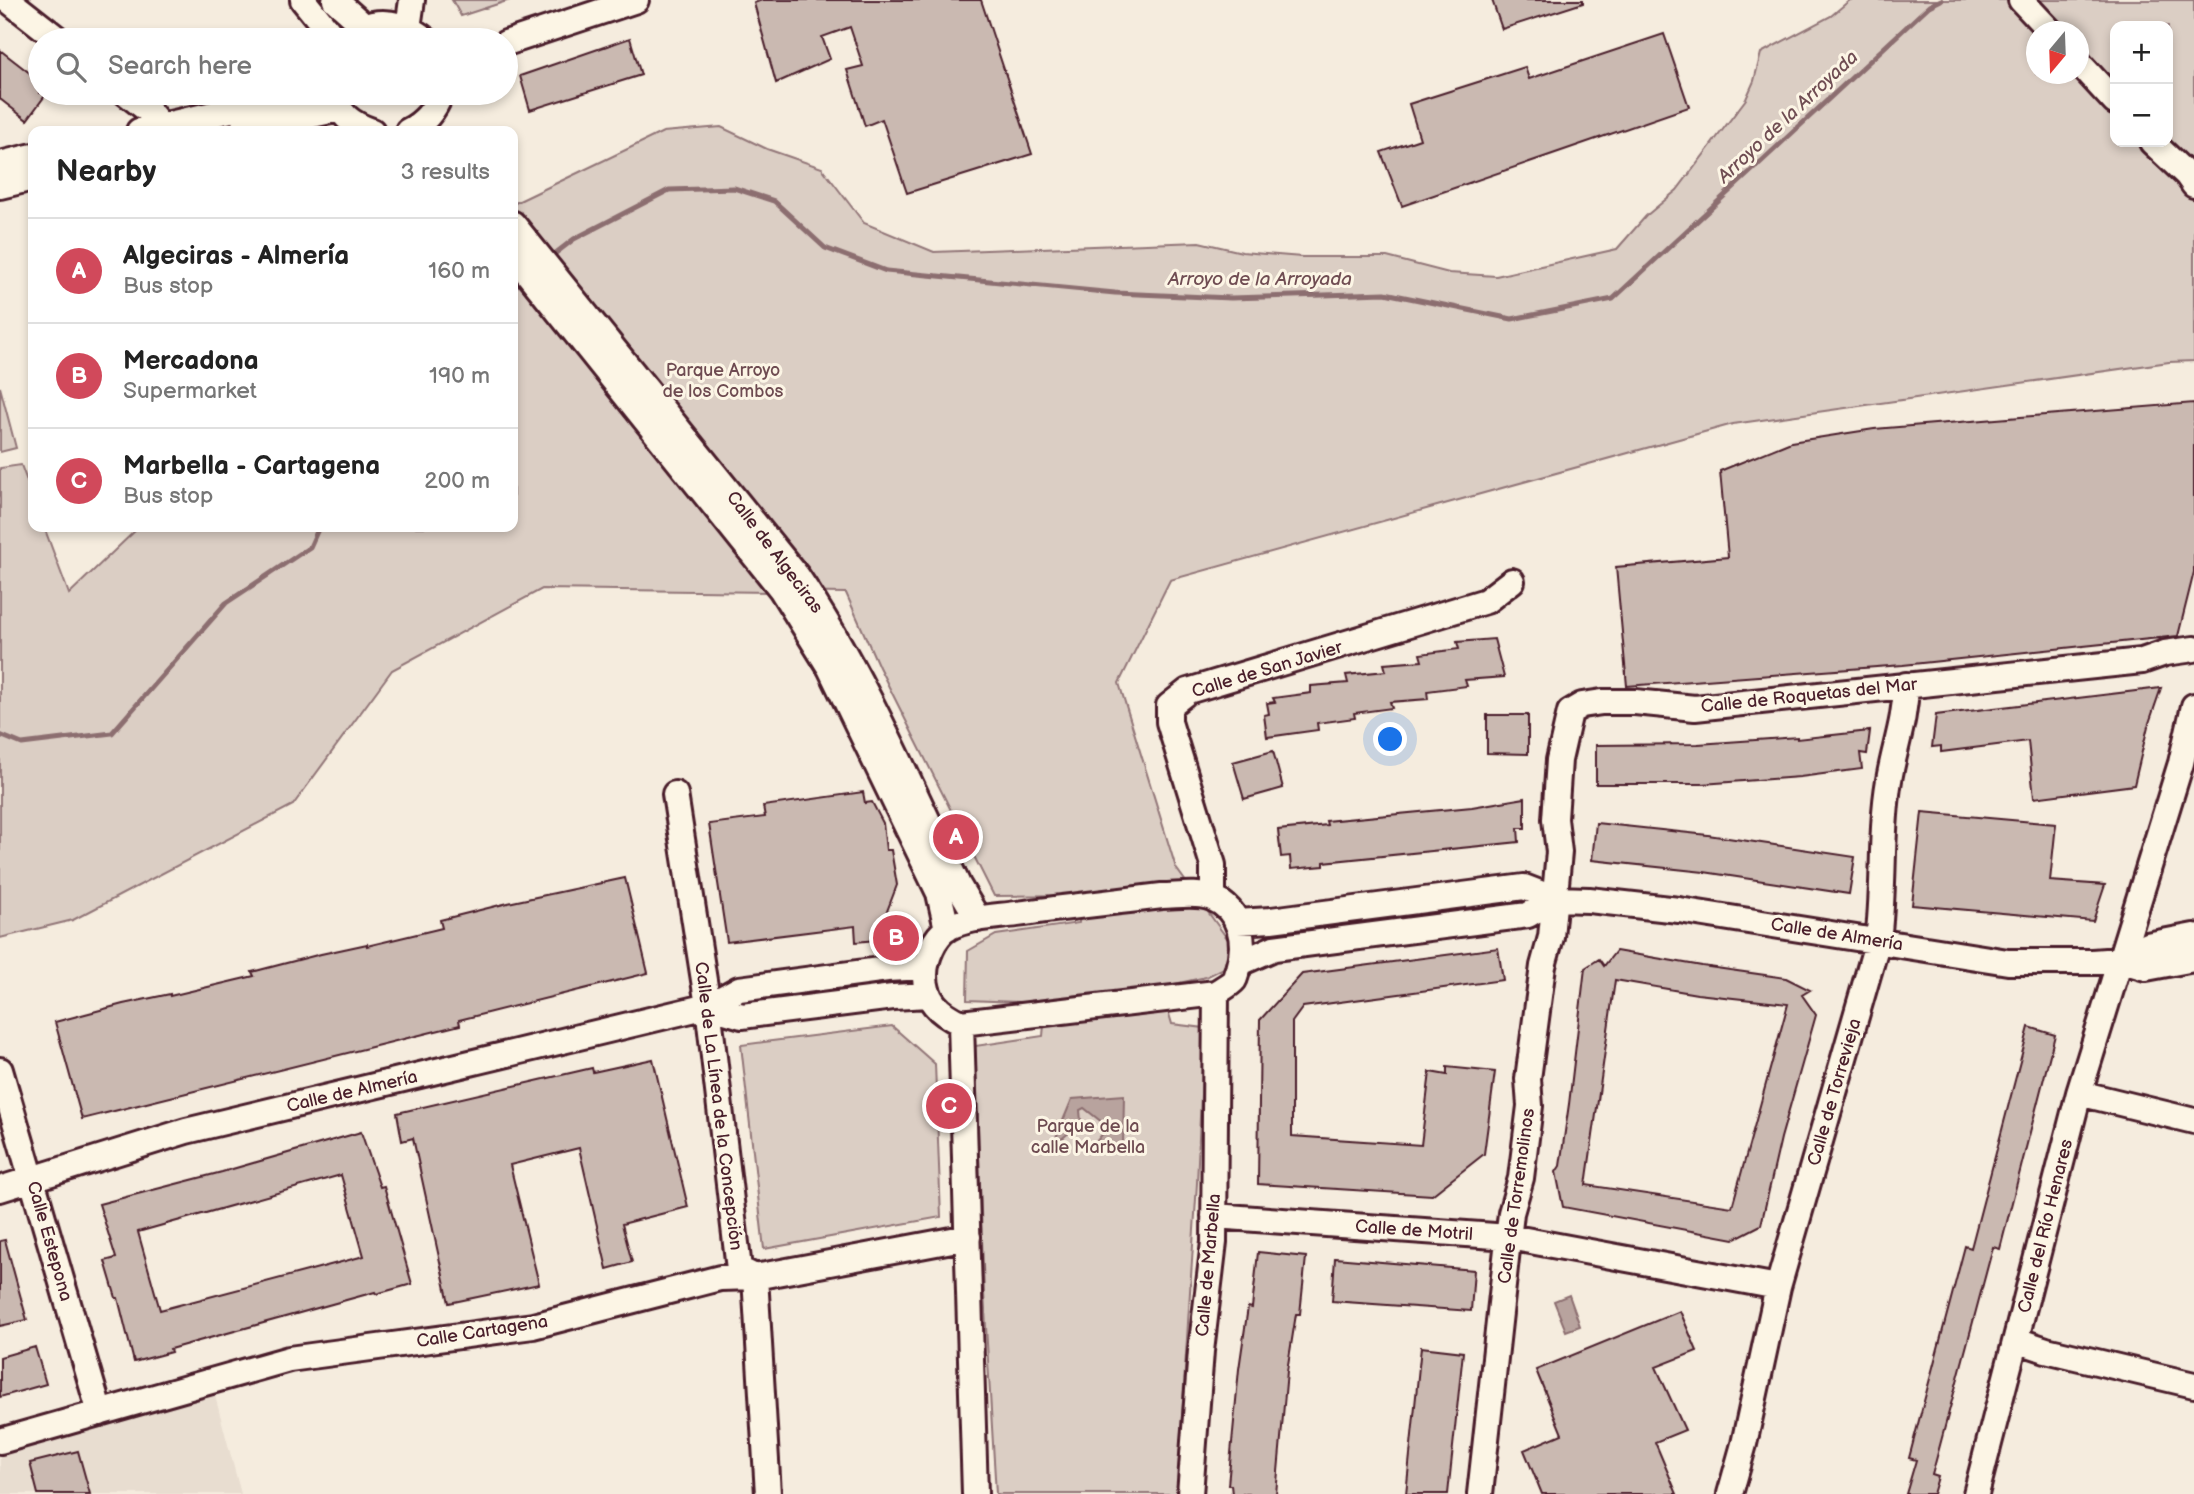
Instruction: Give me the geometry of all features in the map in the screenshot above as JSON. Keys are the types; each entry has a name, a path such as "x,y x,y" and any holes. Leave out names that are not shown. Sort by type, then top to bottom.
{"street":[{"path":"8,0 44,28"},
{"path":"303,0 326,28"},
{"path":"335,0 352,28"},
{"path":"412,0 416,28"},
{"path":"518,39 636,0"},
{"path":"2021,0 2040,21"},
{"path":"371,28 390,22 404,28"},
{"path":"2089,74 2110,97"},
{"path":"141,105 149,111 150,126"},
{"path":"163,126 253,105"},
{"path":"257,126 322,105"},
{"path":"338,105 350,121 361,126"},
{"path":"416,126 440,111"},
{"path":"2157,147 2194,185"},
{"path":"0,164 28,157"},
{"path":"0,186 28,179"},
{"name":"Calle de Algeciras","path":"518,230 797,576 830,668 939,893 947,929"},
{"name":"Calle de Algeciras","path":"518,261 781,589 848,657 958,885 978,919"},
{"name":"Calle de San Javier","path":"1213,898 1213,865 1169,722 1169,706 1188,691 1486,601 1512,581"},
{"name":"Calle de Roquetas del Mar","path":"1555,899 1559,852 1555,819 1559,760 1570,712 1582,705 1635,702 1695,708 2142,661 2165,653 2194,649"},
{"name":"Calle de Torrevieja","path":"1730,1494 1744,1444 1778,1287 1878,940 1889,781 1905,714 1906,685"},
{"name":"Calle del Río Henares","path":"1976,1494 2079,1093 2119,960 2188,763 2194,706"},
{"name":"Calle de La Línea de la Concepción","path":"675,794 708,1006 739,1269 755,1277"},
{"name":"Calle de Almería","path":"1237,922 1271,920 1524,887 1555,899 1679,910 2008,962 2119,960"},
{"path":"1189,895 1213,898 1228,909 1237,922 1243,947 1234,980 1216,993 961,1023 934,1006 928,995 925,967 937,939 947,929 978,919 1086,905 1189,895"},
{"path":"1240,962 1274,948 1528,915 1555,899"},
{"name":"Calle de Torremolinos","path":"1480,1494 1511,1213 1521,1178 1530,1106 1528,1079 1555,899"},
{"path":"2119,960 2147,945 2194,936"},
{"path":"2119,960 2146,968 2194,959"},
{"name":"Calle de Almería","path":"0,1189 186,1131 708,1006 739,989 887,969 925,967"},
{"name":"Calle de Marbella","path":"1190,1494 1201,1351 1214,1242 1216,993"},
{"name":"Calle de Almería","path":"708,1006 742,1016 928,995"},
{"path":"961,1023 975,1494"},
{"name":"Calle Estepona","path":"0,1070 100,1413"},
{"path":"2079,1093 2194,1122"},
{"name":"Calle de Motril","path":"1214,1216 1509,1237 1778,1287"},
{"name":"Calle Cartagena","path":"0,1441 289,1359 533,1326 720,1279 755,1277 968,1237"},
{"path":"755,1277 768,1494"},
{"path":"2017,1340 2046,1350 2194,1385"}],"shaded area":[{"path":"1124,1095 1123,1149 1091,1148 1104,1132 1103,1123 1084,1108 1080,1110 1081,1121 1052,1147 1072,1099"},
{"path":"1569,1295 1580,1326 1566,1331 1554,1301"},
{"path":"214,1392 241,1494 0,1494 0,1452"}],"green space":[{"path":"452,0 510,0 461,16"},
{"name":"Parque Arroyo de los Combos","path":"1850,0 2194,0 2194,361 2169,362 1733,424 1170,580 1119,683 1176,868 1229,941 1226,967 1206,977 1161,987 1172,1024 1204,1028 1177,1494 996,1494 984,1293 975,1046 1043,1036 1046,1003 967,1000 968,951 996,935 1079,923 1081,895 994,896 879,667 846,593 542,589 392,670 293,805 73,920 0,938 0,468 21,465 28,484 28,532 46,532 69,594 134,532 518,532 518,202 663,132 721,127 767,149 822,168 864,223 934,252 1199,242 1242,252 1302,257 1387,257 1449,273 1496,276 1617,249 1646,216 1677,190 1746,99 1761,53 1831,16"},
{"path":"0,387 16,448 0,452"},
{"path":"892,1026 935,1064 941,1217 764,1249 741,1045"}],"building":[{"path":"762,0 981,0 1032,154 907,193 882,119 865,126 847,70 863,66 850,27 822,37 830,59 776,83 754,3"},
{"path":"1492,0 1583,0 1583,3 1502,29"},
{"path":"1664,34 1689,107 1402,206 1381,152 1420,139 1409,104 1525,67 1529,79"},
{"path":"630,38 641,75 530,110 520,76"},
{"path":"0,50 28,72 28,105 38,105 27,120 0,99"},
{"path":"2194,403 2194,572 2178,636 1903,665 1627,686 1616,567 1728,557 1720,471 1791,442 1874,429"},
{"path":"1494,639 1504,677 1465,680 1467,686 1427,691 1428,699 1390,702 1392,708 1354,713 1355,718 1317,723 1318,730 1267,737 1264,715 1269,714 1267,703 1275,702 1273,698 1311,693 1311,686 1348,683 1346,675 1386,671 1384,664 1422,661 1420,654 1459,649 1457,642"},
{"path":"2161,688 2148,726 2134,785 2034,798 2028,741 1941,752 1941,746 1932,747 1936,715"},
{"path":"1487,715 1528,715 1528,754 1487,753"},
{"path":"1870,731 1867,754 1860,753 1862,769 1800,777 1702,784 1596,784 1596,745 1797,739"},
{"path":"1273,751 1283,788 1244,799 1233,762"},
{"path":"863,792 865,803 872,802 883,823 886,850 891,850 897,885 876,940 856,942 855,926 727,942 709,824 765,817 763,806"},
{"path":"1525,798 1525,828 1518,828 1519,842 1324,862 1324,866 1291,869 1290,856 1281,857 1278,830 1327,825 1326,821 1472,807"},
{"path":"1922,812 2056,824 2050,881 2105,885 2093,921 1912,905"},
{"path":"1596,823 1708,835 1855,857 1849,894 1704,872 1592,860"},
{"path":"625,878 648,973 459,1020 460,1025 82,1119 55,1022 123,1004 254,976 252,972 321,954 442,928 440,920"},
{"path":"1498,948 1503,980 1303,1007 1292,1022 1292,1136 1421,1145 1430,1072 1447,1075 1447,1067 1495,1072 1484,1154 1432,1195 1258,1184 1260,1020 1302,974"},
{"path":"1616,951 1786,978 1810,990 1802,995 1816,1015 1781,1138 1761,1225 1734,1239 1563,1207 1556,1172 1560,1166 1569,1104 1585,968 1599,959 1604,966","holes":["1615,980 1697,994 1788,1004 1732,1207 1586,1185"]},
{"path":"2029,1027 2055,1035 2000,1249 1993,1247 1932,1475 1938,1477 1933,1494 1906,1494 1916,1460 1909,1458 1965,1246 1971,1248"},
{"path":"653,1059 688,1207 622,1224 632,1262 607,1269 579,1148 510,1165 539,1284 449,1303 413,1138 402,1141 397,1113 592,1068 593,1072"},
{"path":"361,1132 380,1187 384,1186 412,1284 170,1349 171,1352 134,1362 118,1298 105,1261 116,1258 99,1204","holes":["341,1175 364,1256 160,1310 138,1232"]},
{"path":"5,1240 27,1320 0,1326 0,1241"},
{"path":"1258,1252 1306,1257 1300,1314 1296,1314 1287,1371 1276,1494 1232,1494 1231,1485 1228,1485 1239,1369 1248,1307 1252,1308"},
{"path":"1335,1258 1474,1270 1471,1311 1332,1301"},
{"path":"1680,1311 1697,1351 1656,1367 1685,1430 1655,1442 1677,1494 1542,1494 1524,1450 1562,1434 1536,1370"},
{"path":"35,1347 46,1384 0,1397 0,1357"},
{"path":"1421,1347 1463,1352 1448,1494 1406,1494"},
{"path":"78,1451 90,1494 38,1494 30,1463"}],"waterway":[{"name":"Arroyo de la Arroyada","path":"548,259 574,239 669,190 734,188 774,201 825,248 886,271 1115,293 1231,298 1385,293 1512,319 1613,299 1929,6 1941,0"},
{"name":"Arroyo de la Arroyada","path":"518,284 524,279"},
{"name":"Arroyo de la Arroyada","path":"0,735 22,744 112,733 226,603 310,547 317,532"}],"place":[{"name":"Algeciras - Almería","path":"956,837"},
{"name":"Mercadona","path":"896,938"},
{"name":"Marbella - Cartagena","path":"949,1106"}],"park label":[{"name":"Parque de la calle Marbella","path":"1088,1136"}]}
